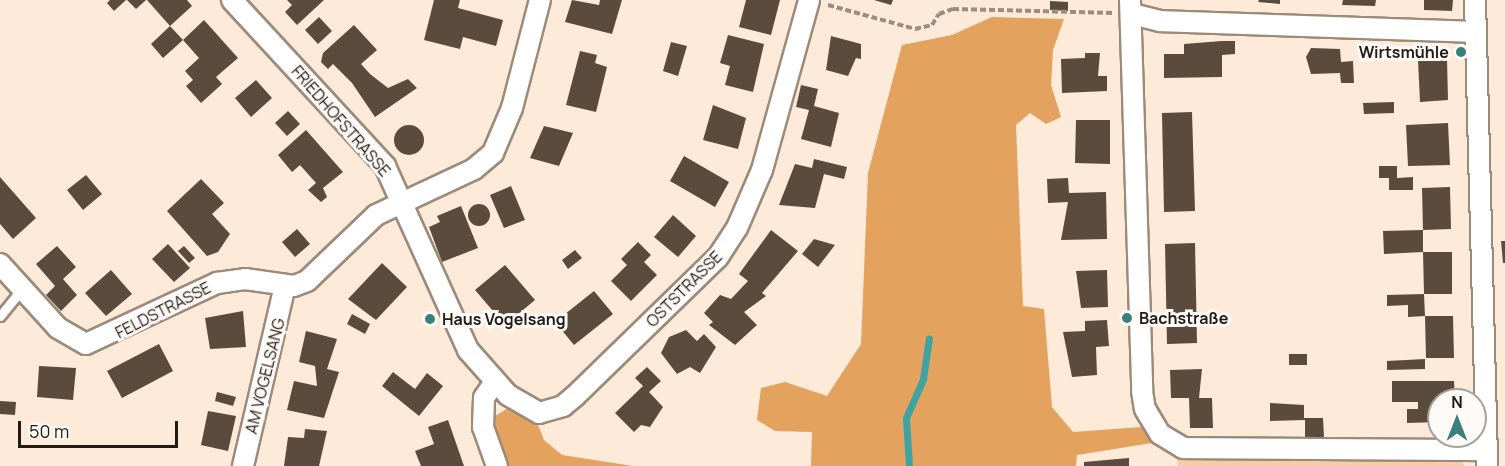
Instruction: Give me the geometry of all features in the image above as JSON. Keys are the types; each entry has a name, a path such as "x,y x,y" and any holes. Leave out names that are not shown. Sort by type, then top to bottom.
{"street":[{"name":"FRIEDHOFSTRASSE","path":"232,0 385,166 403,201 452,322 495,382"},
{"name":"FELDSTRASSE","path":"0,264 72,338 93,344 217,283 245,279 285,285 307,281 376,215 474,169 493,153 512,108 540,0"},
{"path":"1475,0 1487,458 1183,448 1160,434 1145,409 1142,391 1131,7 1179,22 1475,32"},
{"name":"OSTSTRASSE","path":"495,382 531,411 563,406 718,257 762,170 815,1"},
{"name":"AM VOGELSANG","path":"243,466 285,285"},
{"path":"495,382 484,398 483,427 497,466"}],"lane":[{"path":"0,316 22,289"}],"path":[{"path":"815,1 915,28 932,25 939,14 953,9 1131,7"}],"shaded area":[{"path":"992,17 1064,19 1053,50 1051,85 1061,117 1046,124 1030,113 1016,125 1023,306 1044,309 1052,407 1073,432 1142,427 1152,443 1077,455 1076,466 811,466 812,432 775,431 757,420 761,388 785,382 827,396 861,344 868,173 902,45 952,35"},
{"path":"510,407 538,425 544,440 562,455 633,466 505,466 492,418"},
{"path":"1193,455 1462,457 1464,466 1178,466 1177,457"}],"building":[{"path":"110,0 126,0 114,11 107,3"},
{"path":"127,0 146,0 136,9"},
{"path":"147,0 187,0 192,6 170,26"},
{"path":"287,0 324,0 297,25 285,12 292,5"},
{"path":"434,0 460,0 458,8 503,20 496,46 463,37 460,49 424,40"},
{"path":"572,0 599,5 600,0 622,0 612,34 565,22"},
{"path":"746,0 780,0 771,35 739,27"},
{"path":"874,0 893,0 891,5"},
{"path":"1259,0 1280,0 1280,4 1258,2"},
{"path":"1343,0 1376,0 1375,6 1342,5"},
{"path":"1424,0 1453,0 1452,11 1424,10"},
{"path":"1050,1 1068,2 1068,11 1050,10"},
{"path":"319,17 332,31 318,44 305,30"},
{"path":"204,20 238,58 216,77 222,84 201,103 186,86 193,80 185,71 199,58 183,40"},
{"path":"354,25 377,50 361,64 370,74 388,88 408,79 417,88 375,117 352,83 333,64 328,69 321,62 323,53"},
{"path":"170,26 183,40 163,58 151,44"},
{"path":"728,35 764,44 753,92 725,85 730,66 720,63"},
{"path":"831,36 861,44 861,59 856,58 848,76 826,70"},
{"path":"1235,41 1235,54 1222,55 1222,77 1164,78 1164,54 1184,54 1184,44"},
{"path":"671,42 687,46 678,76 663,71"},
{"path":"1311,48 1340,49 1341,62 1353,61 1354,83 1341,83 1340,73 1311,74 1306,57"},
{"path":"580,51 597,55 595,63 607,67 596,112 566,105"},
{"path":"1085,53 1100,53 1098,76 1107,76 1107,91 1062,93 1061,59 1085,58"},
{"path":"1447,59 1448,100 1420,102 1418,60"},
{"path":"256,80 272,98 251,117 235,98"},
{"path":"801,85 818,89 814,106 839,113 831,147 801,139 809,110 796,107"},
{"path":"1394,102 1394,113 1364,114 1363,103"},
{"path":"713,105 746,118 738,149 703,140"},
{"path":"288,111 300,124 287,136 275,123"},
{"path":"1192,112 1195,211 1164,212 1162,113"},
{"path":"1076,120 1110,120 1110,164 1075,163"},
{"path":"1448,123 1450,165 1408,166 1406,125"},
{"path":"409,125 415,126 423,134 423,146 415,154 409,155 403,154 395,146 394,140 395,134 403,126"},
{"path":"544,126 573,133 559,166 530,158"},
{"path":"306,130 343,172 323,188 327,197 321,202 308,190 316,183 300,165 292,172 278,155"},
{"path":"684,156 729,182 715,207 670,181"},
{"path":"814,159 847,167 844,179 824,174 815,208 779,205 795,164 812,168"},
{"path":"1379,166 1397,166 1397,178 1413,177 1413,190 1389,190 1389,178 1379,178"},
{"path":"86,175 102,194 83,210 67,190"},
{"path":"0,177 36,218 13,239 0,224"},
{"path":"1068,178 1069,193 1106,192 1107,239 1061,240 1068,202 1048,203 1047,179"},
{"path":"201,179 224,203 212,214 230,234 218,252 207,256 167,211"},
{"path":"511,186 525,220 504,228 490,195"},
{"path":"1450,187 1451,229 1423,230 1422,188"},
{"path":"479,204 487,207 490,215 487,223 479,226 471,223 468,215 471,207"},
{"path":"461,206 478,248 442,262 429,227 440,222 437,216"},
{"path":"673,215 696,236 678,257 654,237"},
{"path":"297,229 310,244 295,257 282,242"},
{"path":"771,230 798,251 762,293 766,296 744,312 757,325 735,345 709,325 713,322 704,313 720,295 731,299 748,281 739,274"},
{"path":"1423,230 1423,252 1384,254 1383,231"},
{"path":"814,239 835,245 818,267 802,254"},
{"path":"1501,241 1505,241 1505,263 1503,263"},
{"path":"638,242 651,255 644,262 657,275 631,301 611,281 627,265 621,259"},
{"path":"1195,243 1197,343 1167,344 1165,244"},
{"path":"168,244 190,268 174,282 152,259"},
{"path":"57,246 76,267 63,279 77,295 61,311 46,295 55,286 36,264"},
{"path":"184,246 195,258 189,263 178,251"},
{"path":"575,250 582,258 568,269 562,260"},
{"path":"1423,252 1452,252 1452,294 1424,294"},
{"path":"382,263 407,287 376,320 348,299"},
{"path":"505,265 535,300 505,325 475,290"},
{"path":"111,270 132,294 106,316 85,293"},
{"path":"1107,270 1108,307 1081,308 1076,271"},
{"path":"594,291 613,314 574,345 555,322"},
{"path":"1424,294 1425,316 1408,317 1408,305 1387,306 1387,295"},
{"path":"243,311 246,347 210,349 205,318"},
{"path":"352,314 370,324 365,334 347,324"},
{"path":"1425,316 1453,316 1454,358 1426,358"},
{"path":"1107,320 1109,346 1096,347 1097,375 1072,377 1063,332 1085,331 1085,321"},
{"path":"686,330 697,341 704,334 716,347 700,373 690,367 677,374 661,353 669,337"},
{"path":"306,331 337,339 327,369 339,372 324,418 287,410 294,381 317,386 315,366 299,362"},
{"path":"159,344 173,371 122,398 107,371"},
{"path":"1289,354 1307,354 1307,365 1289,365"},
{"path":"1425,359 1425,369 1387,370 1387,361"},
{"path":"39,366 76,368 73,400 37,397"},
{"path":"647,367 661,381 649,392 663,407 650,427 641,425 634,432 615,413 643,386 635,378"},
{"path":"1202,369 1199,398 1212,398 1213,428 1190,428 1189,398 1171,398 1170,370"},
{"path":"393,372 415,389 427,373 443,386 419,416 382,386"},
{"path":"1392,381 1454,381 1454,388 1427,388 1427,422 1407,423 1407,409 1418,409 1418,402 1392,402"},
{"path":"217,392 236,397 233,406 215,401"},
{"path":"0,401 16,402 15,415 0,414"},
{"path":"1270,403 1304,405 1304,418 1323,418 1324,437 1305,437 1305,420 1270,421"},
{"path":"208,411 236,416 228,451 201,445"},
{"path":"448,420 464,466 421,466 415,451 434,444 428,427"},
{"path":"305,429 327,431 319,466 284,466 288,437 304,438"},
{"path":"1129,458 1129,466 1084,466 1084,462"}],"waterway":[{"path":"909,466 906,418 923,379 929,338"}],"place":[{"name":"Wirtsmühle","path":"1461,52"},
{"name":"Bachstraße","path":"1127,318"},
{"name":"Haus Vogelsang","path":"430,319"}]}
